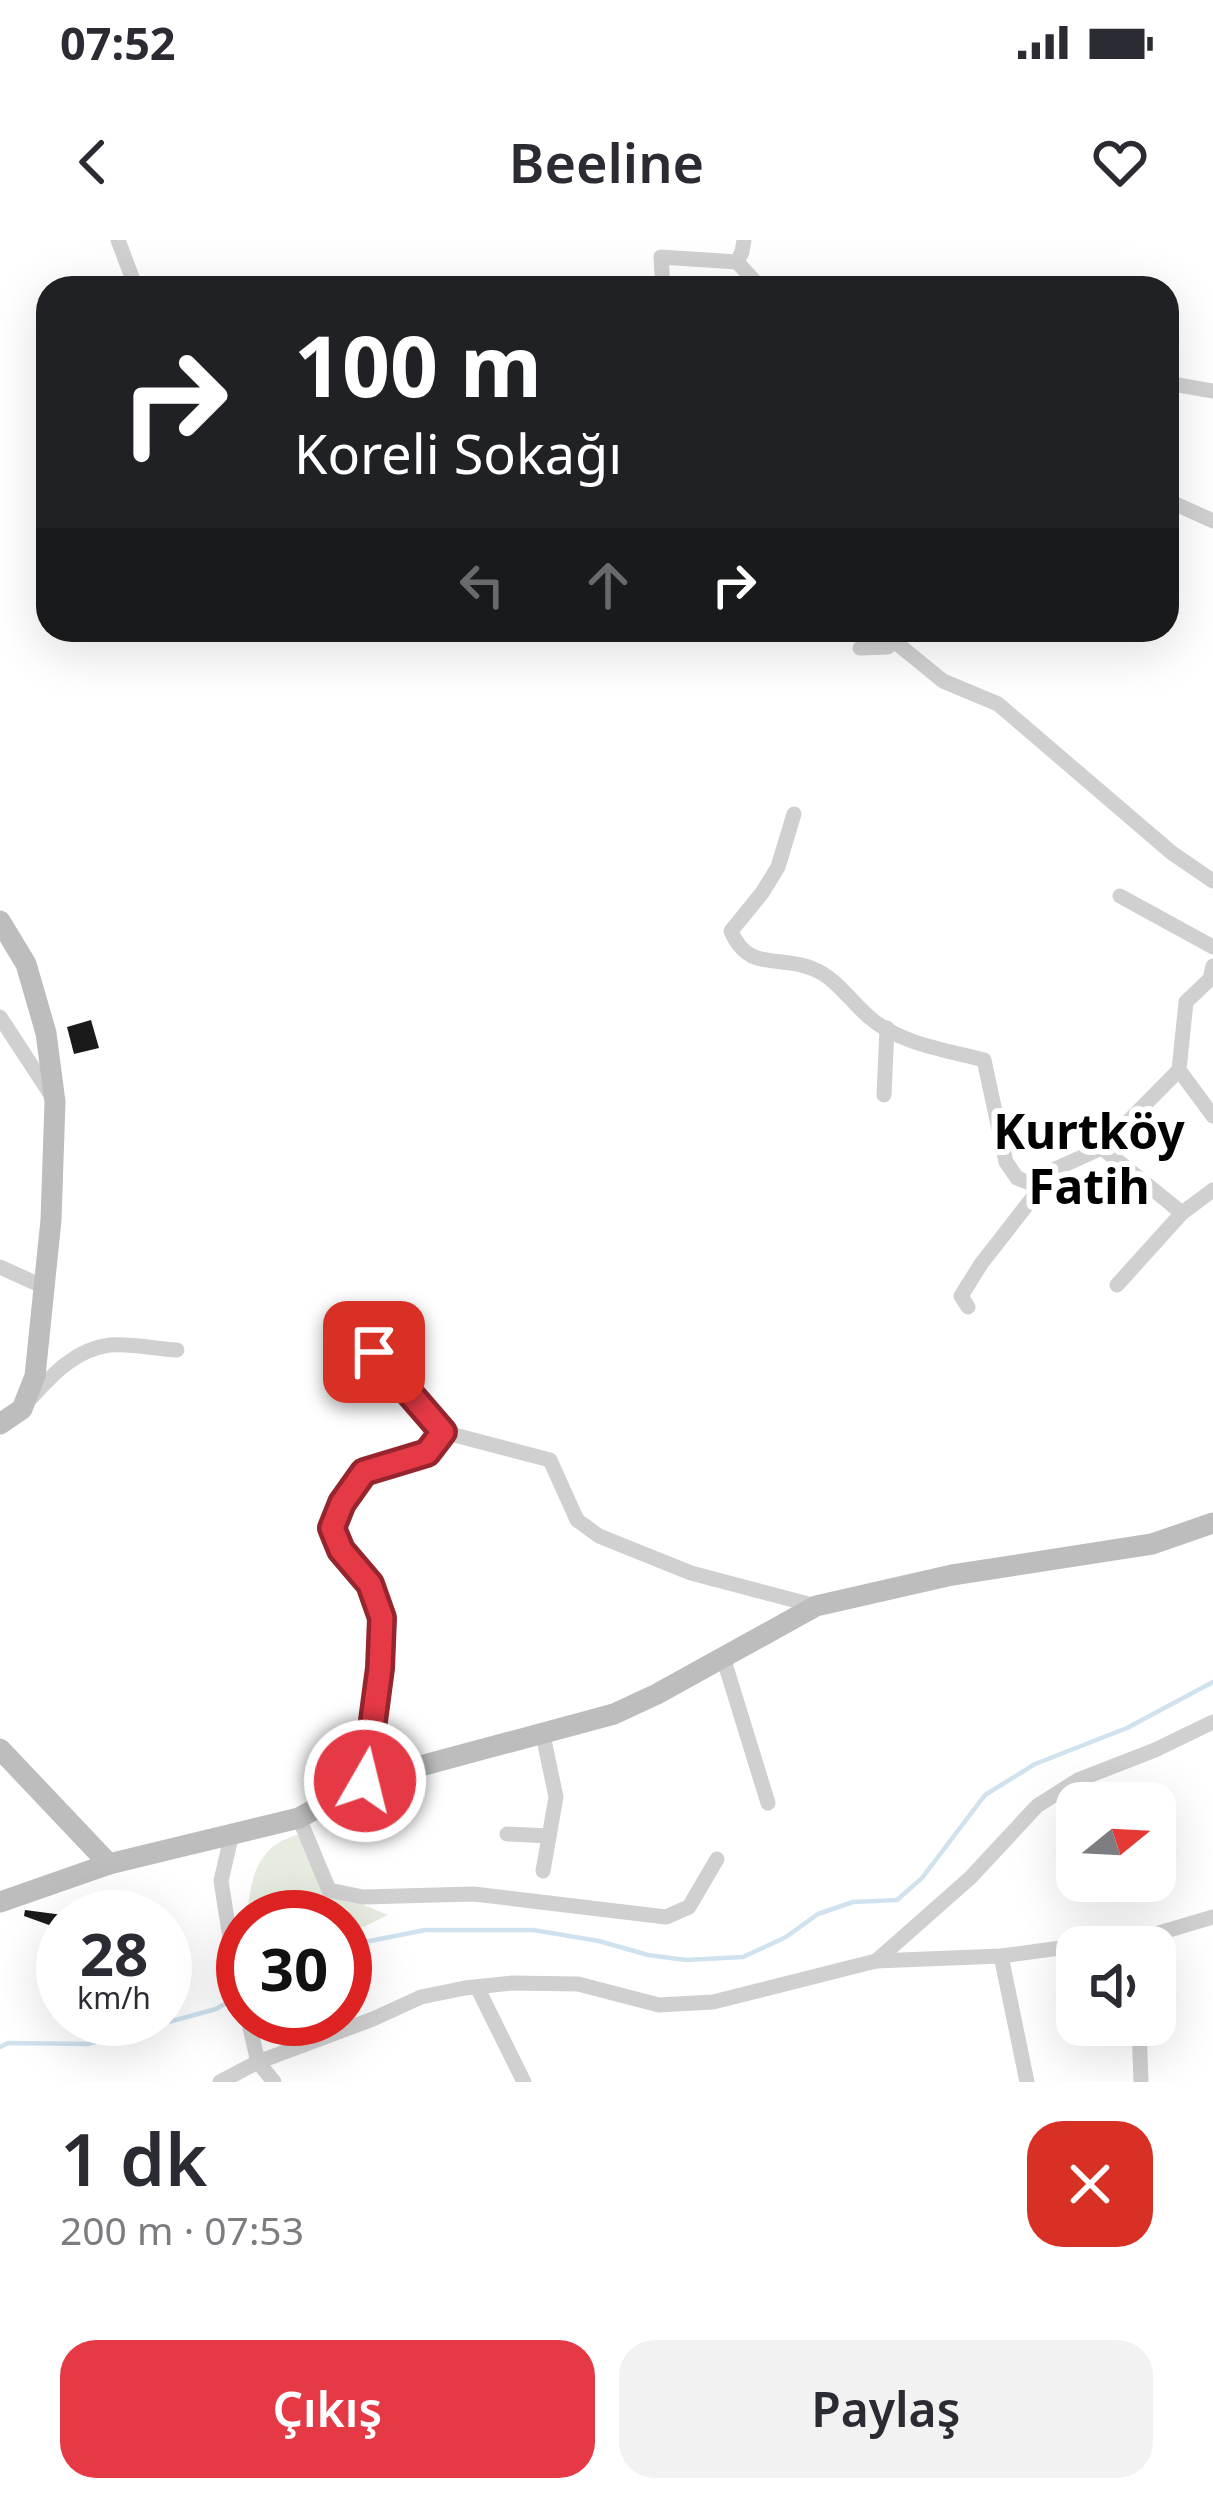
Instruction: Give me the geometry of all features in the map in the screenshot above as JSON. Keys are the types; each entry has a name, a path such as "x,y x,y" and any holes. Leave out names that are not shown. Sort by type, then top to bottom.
{"street":[{"path":"118,240 132,276"},
{"path":"737,262 744,240"},
{"path":"660,248 737,262 750,276"},
{"path":"1179,385 1213,391"},
{"path":"1179,505 1213,521"},
{"path":"860,648 888,647 893,642"},
{"path":"905,642 943,681 998,704 1172,853 1213,881"},
{"path":"794,814 778,867 730,931 737,945 752,958 810,967 833,981 872,1020 915,1043 984,1060 1006,1162 1017,1178 1040,1187"},
{"path":"1120,896 1213,947"},
{"path":"0,921 26,964 46,1033 55,1102 51,1220 35,1376 22,1409"},
{"path":"968,1307 961,1296 980,1264 1054,1169 1102,1148 1178,1070 1186,1002 1210,979 1213,966"},
{"path":"0,1017 55,1102"},
{"path":"884,1095 887,1028"},
{"path":"1178,1070 1213,1115"},
{"path":"1102,1148 1182,1213"},
{"path":"1117,1285 1182,1213 1213,1190"},
{"path":"0,1267 44,1287"},
{"path":"0,1424 22,1409 65,1363 84,1353 111,1345 177,1350"},
{"path":"374,1352 443,1432 550,1460 577,1520 599,1536 691,1574 816,1606"},
{"path":"365,1781 382,1618 370,1584 341,1550 332,1528 342,1503 364,1472 427,1453 443,1432"},
{"path":"0,1901 109,1864 299,1818 365,1781 614,1714 816,1606 952,1575 1152,1544 1213,1523"},
{"path":"723,1657 768,1803"},
{"path":"876,1961 970,1878 1037,1806 1078,1780 1213,1722"},
{"path":"543,1735 556,1797 543,1871"},
{"path":"0,1749 109,1864"},
{"path":"299,1818 328,1890 363,1897 474,1894 666,1917 688,1907 717,1859"},
{"path":"222,1890 232,1833"},
{"path":"507,1834 549,1836"},
{"path":"1176,1929 1213,1917"},
{"path":"220,2082 258,2062 421,1997 477,1987 578,1984 659,2005 712,2002 876,1961 1056,1950"},
{"path":"1001,1956 1027,2082"},
{"path":"477,1987 524,2082"},
{"path":"254,2046 258,2062 274,2082"},
{"path":"1139,2046 1141,2082"}],"shaded area":[{"path":"301,1834 338,1890 251,1890 259,1864 286,1839"},
{"path":"372,1908 388,1915 372,1923"}],"building":[{"path":"91,1020 99,1048 74,1054 67,1027"}],"waterway":[{"path":"372,1941 425,1930 533,1930 686,1960 743,1957 786,1937 818,1914 853,1902 897,1900 922,1878 985,1795 1035,1764 1127,1728 1213,1682"},
{"path":"0,2047 8,2043 88,2044 216,2009"}],"district":[{"name":"Kurtköy Fatih","path":"1089,1160"}],"route":[{"path":"365,1781 382,1618 370,1584 341,1550 332,1528 342,1503 364,1472 427,1453 443,1432 374,1352"}]}
